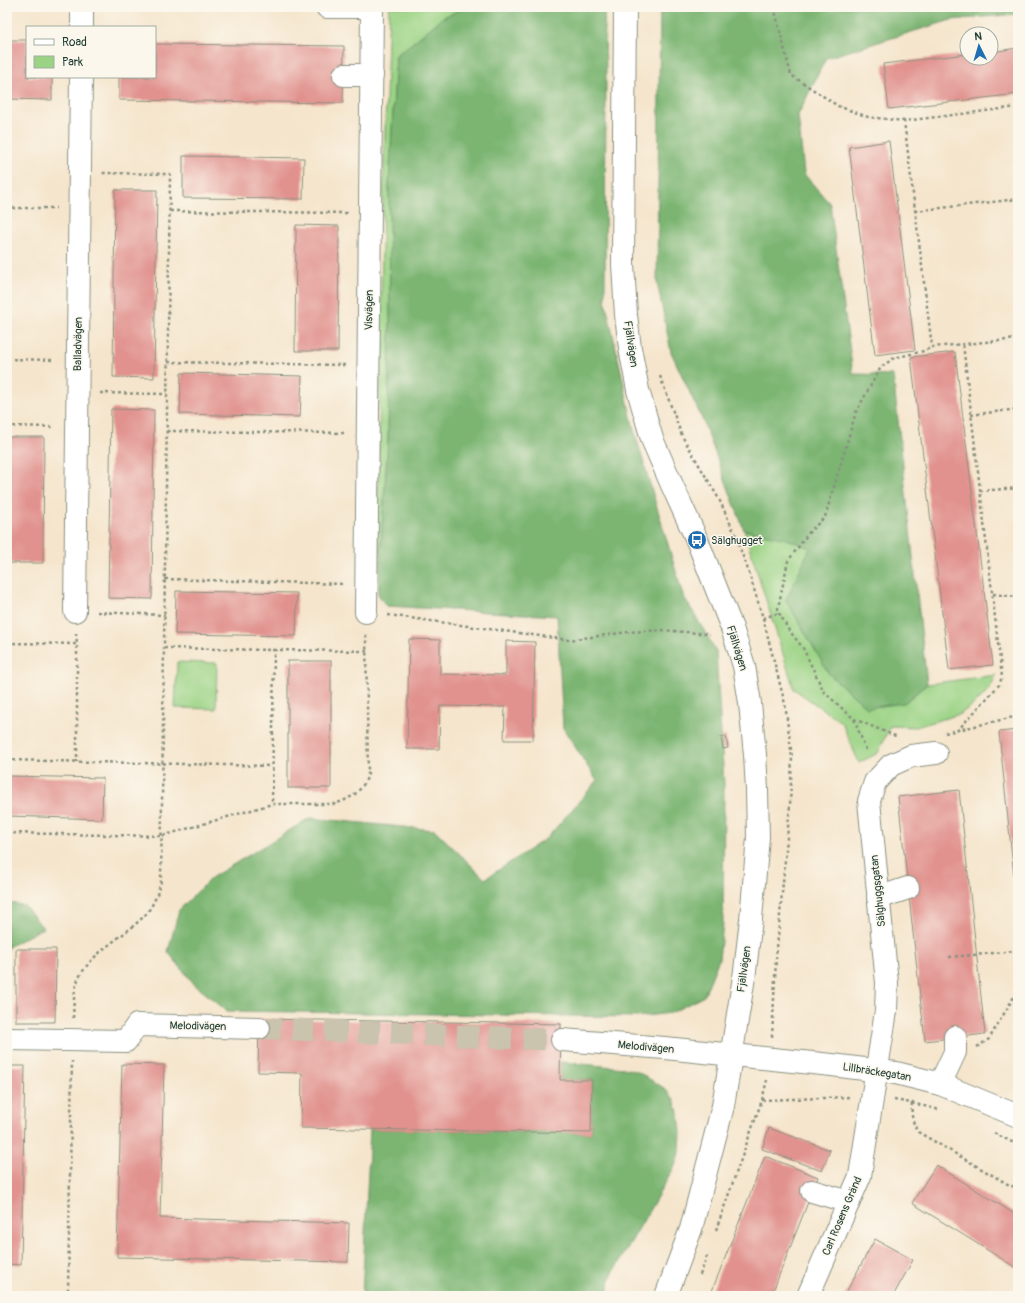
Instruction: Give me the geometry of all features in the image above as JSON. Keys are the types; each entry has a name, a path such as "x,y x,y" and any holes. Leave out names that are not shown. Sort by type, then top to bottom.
{"street":[{"path":"82,7 82,26"},
{"path":"327,7 372,7"},
{"name":"Visvägen","path":"366,612 372,7"},
{"name":"Fjällvägen","path":"625,7 623,264 626,315 630,348 638,390 652,439 697,540 732,628 744,666 750,703 755,755 758,837 746,963 723,1106 691,1229 666,1296"},
{"path":"344,75 372,75"},
{"name":"Balladvägen","path":"75,611 81,78"},
{"name":"Sälghuggsgatan","path":"877,1071 886,1011 887,983 869,801 876,782 891,765 911,756 936,753"},
{"path":"878,898 908,888"},
{"name":"Melodivägen","path":"7,1038 126,1041 137,1025 259,1028"},
{"name":"Melodivägen","path":"562,1040 730,1055"},
{"path":"940,1084 955,1044"},
{"name":"Lillbräckegatan","path":"730,1055 896,1073 940,1084 1018,1116"},
{"name":"Carl Rosens Gränd","path":"810,1292 860,1176 877,1071"},
{"path":"812,1191 849,1202"}],"path":[{"path":"774,7 790,75 838,106 868,116 904,121 1017,108 1018,119"},
{"path":"904,121 932,347"},
{"path":"80,173 170,174 162,836"},
{"path":"915,211 1018,199"},
{"path":"7,208 80,209"},
{"path":"170,211 370,213"},
{"path":"866,750 854,719 824,692 803,648 788,629 779,613 778,608 788,561 810,531 825,517 856,412 881,366 894,358 924,351 932,347 1018,339"},
{"path":"957,731 999,685 1002,677 963,344"},
{"path":"7,359 78,360"},
{"path":"168,362 369,365"},
{"path":"77,392 167,394"},
{"path":"971,415 1018,409"},
{"path":"7,426 77,428"},
{"path":"167,430 368,433"},
{"path":"980,491 1018,488"},
{"path":"165,579 367,585"},
{"path":"992,594 1018,597"},
{"path":"77,762 77,644 75,611 165,615"},
{"path":"7,833 162,836 272,804 335,804 354,795 362,787 368,776 366,612 570,640 628,632 661,630 714,634 732,628"},
{"path":"763,618 779,613"},
{"path":"7,643 77,644"},
{"path":"164,648 367,651"},
{"path":"272,804 274,650"},
{"path":"7,760 272,766"},
{"path":"949,957 1018,951"},
{"path":"955,1044 969,1052 989,1039 1018,990"},
{"path":"912,1103 911,1113 913,1124 918,1132 1018,1189"}],"green space":[{"path":"389,7 466,7 442,18 396,55 389,188 390,320 388,439 380,552 377,546 383,189"},
{"path":"466,7 604,7 606,70 605,299 634,430 683,595 716,651 724,784 723,924 719,959 704,996 671,1013 637,1017 227,1011 194,984 168,952 179,910 211,878 310,818 435,830 485,879 547,838 597,781 563,728 557,616 386,606 378,594 388,439 390,320 389,188 396,55 442,18"},
{"path":"660,7 1018,7 1018,14 951,20 826,58 798,115 804,174 830,204 853,374 893,375 927,684 904,703 867,708 829,674 786,600 810,548 787,539 744,530 703,421 671,352 657,282"},
{"path":"744,530 787,539 810,548 904,703 927,684 996,675 991,686 983,696 960,714 916,727 890,726 878,753 859,763 842,723 794,689"},
{"path":"177,662 217,663 216,709 175,708"},
{"path":"7,902 25,906 43,928 8,947 7,950"},
{"path":"561,1062 624,1068 638,1072 664,1088 674,1099 679,1115 681,1132 680,1149 675,1166 610,1278 608,1296 362,1296 370,1129 591,1133 592,1080 560,1080"}],"building":[{"path":"7,40 26,40 26,78 52,78 52,100 7,99"},
{"path":"156,44 344,46 343,103 119,100 119,78 156,78"},
{"path":"1018,48 1018,94 889,109 883,64 959,55 959,66 999,66 999,51"},
{"path":"889,141 915,350 875,355 849,147"},
{"path":"7,151 11,151 10,193 7,193"},
{"path":"183,156 304,158 303,199 183,198"},
{"path":"115,190 157,190 154,378 113,377"},
{"path":"296,225 339,226 338,351 295,351"},
{"path":"955,352 993,665 949,670 911,357"},
{"path":"181,373 302,376 300,417 180,414"},
{"path":"111,409 154,410 152,599 108,598"},
{"path":"7,437 44,437 43,563 7,563"},
{"path":"176,591 297,593 296,636 175,634"},
{"path":"409,639 440,640 440,674 506,675 506,641 535,642 533,740 504,740 505,707 440,706 439,749 407,749"},
{"path":"288,661 331,661 331,788 288,788"},
{"path":"1018,730 1018,906 1017,906 999,732"},
{"path":"726,736 728,748 723,749 721,737"},
{"path":"7,776 103,778 102,819 7,816"},
{"path":"959,790 985,1034 925,1041 898,797"},
{"path":"16,949 56,949 55,1022 16,1022"},
{"path":"259,1019 561,1024 560,1080 592,1080 591,1133 301,1128 302,1073 258,1072"},
{"path":"122,1064 164,1065 160,1218 349,1223 348,1262 117,1257"},
{"path":"7,1066 25,1066 21,1265 7,1264"},
{"path":"769,1128 830,1150 822,1171 762,1149"},
{"path":"765,1156 818,1177 771,1296 710,1296"},
{"path":"936,1165 1018,1216 1018,1269 912,1203"},
{"path":"875,1239 913,1260 893,1296 844,1296"}],"tunnel":[{"path":"259,1028 562,1040"}],"place":[{"name":"Sälghugget","path":"697,540"}]}
